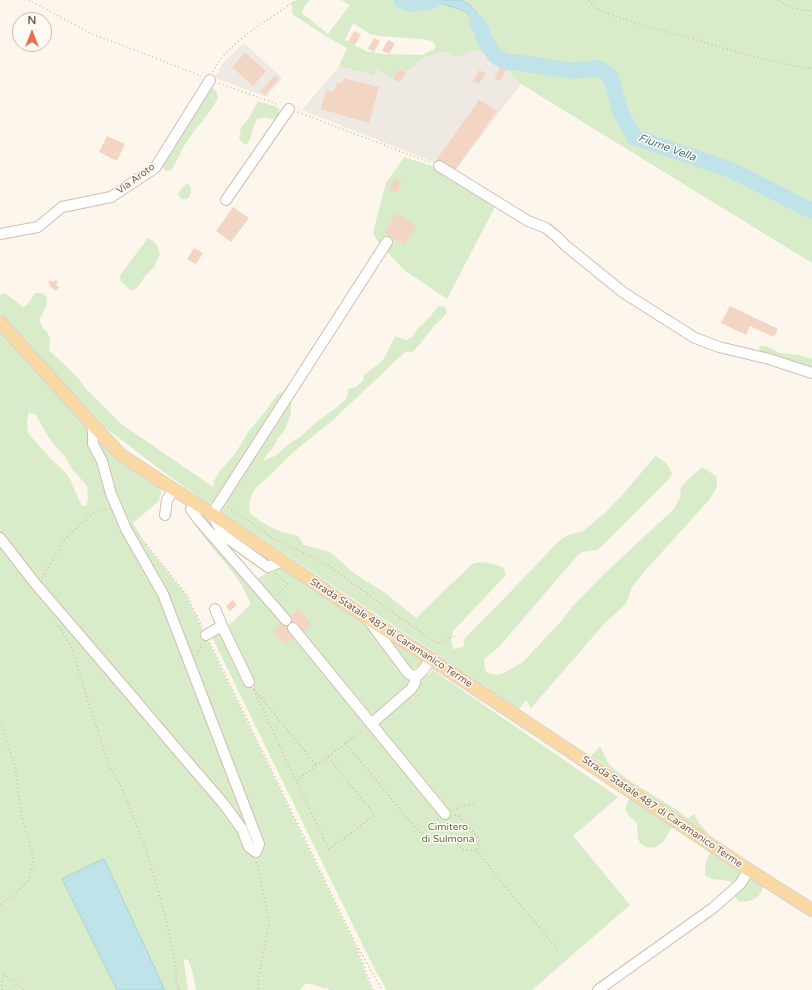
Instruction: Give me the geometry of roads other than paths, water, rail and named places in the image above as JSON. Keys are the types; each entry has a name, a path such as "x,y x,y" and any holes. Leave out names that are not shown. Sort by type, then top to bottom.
{"main road":[{"name":"Strada Statale 487 di Caramanico Terme","path":"0,322 121,455 283,560 367,618 749,870 811,908"}],"street":[{"name":"Via Aroto","path":"0,234 38,227 62,207 111,196 155,168 210,80"},
{"path":"226,200 289,109"},
{"path":"439,166 528,221 546,228 624,293 695,338 719,347 769,359 812,373"},
{"path":"283,560 268,567 223,535 214,520 214,515 220,502 387,242"},
{"path":"0,538 37,587 223,803 242,829 249,847 256,852 259,844 163,594 126,529 114,502 102,461 93,444 92,424"},
{"path":"165,515 167,500 174,489"},
{"path":"194,503 191,509 197,518 286,620"},
{"path":"215,609 249,682"},
{"path":"367,618 408,673 416,676"},
{"path":"207,637 222,626"},
{"path":"293,628 445,814"},
{"path":"371,724 411,688 415,683 416,676 431,659"},
{"path":"598,990 713,908 740,884 749,870"}],"water":[{"path":"424,0 459,0 469,5 477,14 490,34 488,40 482,40 478,26 465,11 439,3 425,7 418,6 416,2"},
{"path":"104,859 165,990 117,990 62,879"}],"waterway":[{"name":"Fiume Vella","path":"401,0 410,4 434,0"},
{"name":"Fiume Vella","path":"477,23 482,30 483,37 495,56 507,62 573,71 594,68 600,69 610,76 621,113 634,137 731,170 812,211"}],"park label":[{"name":"Cimitero di Sulmona","path":"448,832"}]}
